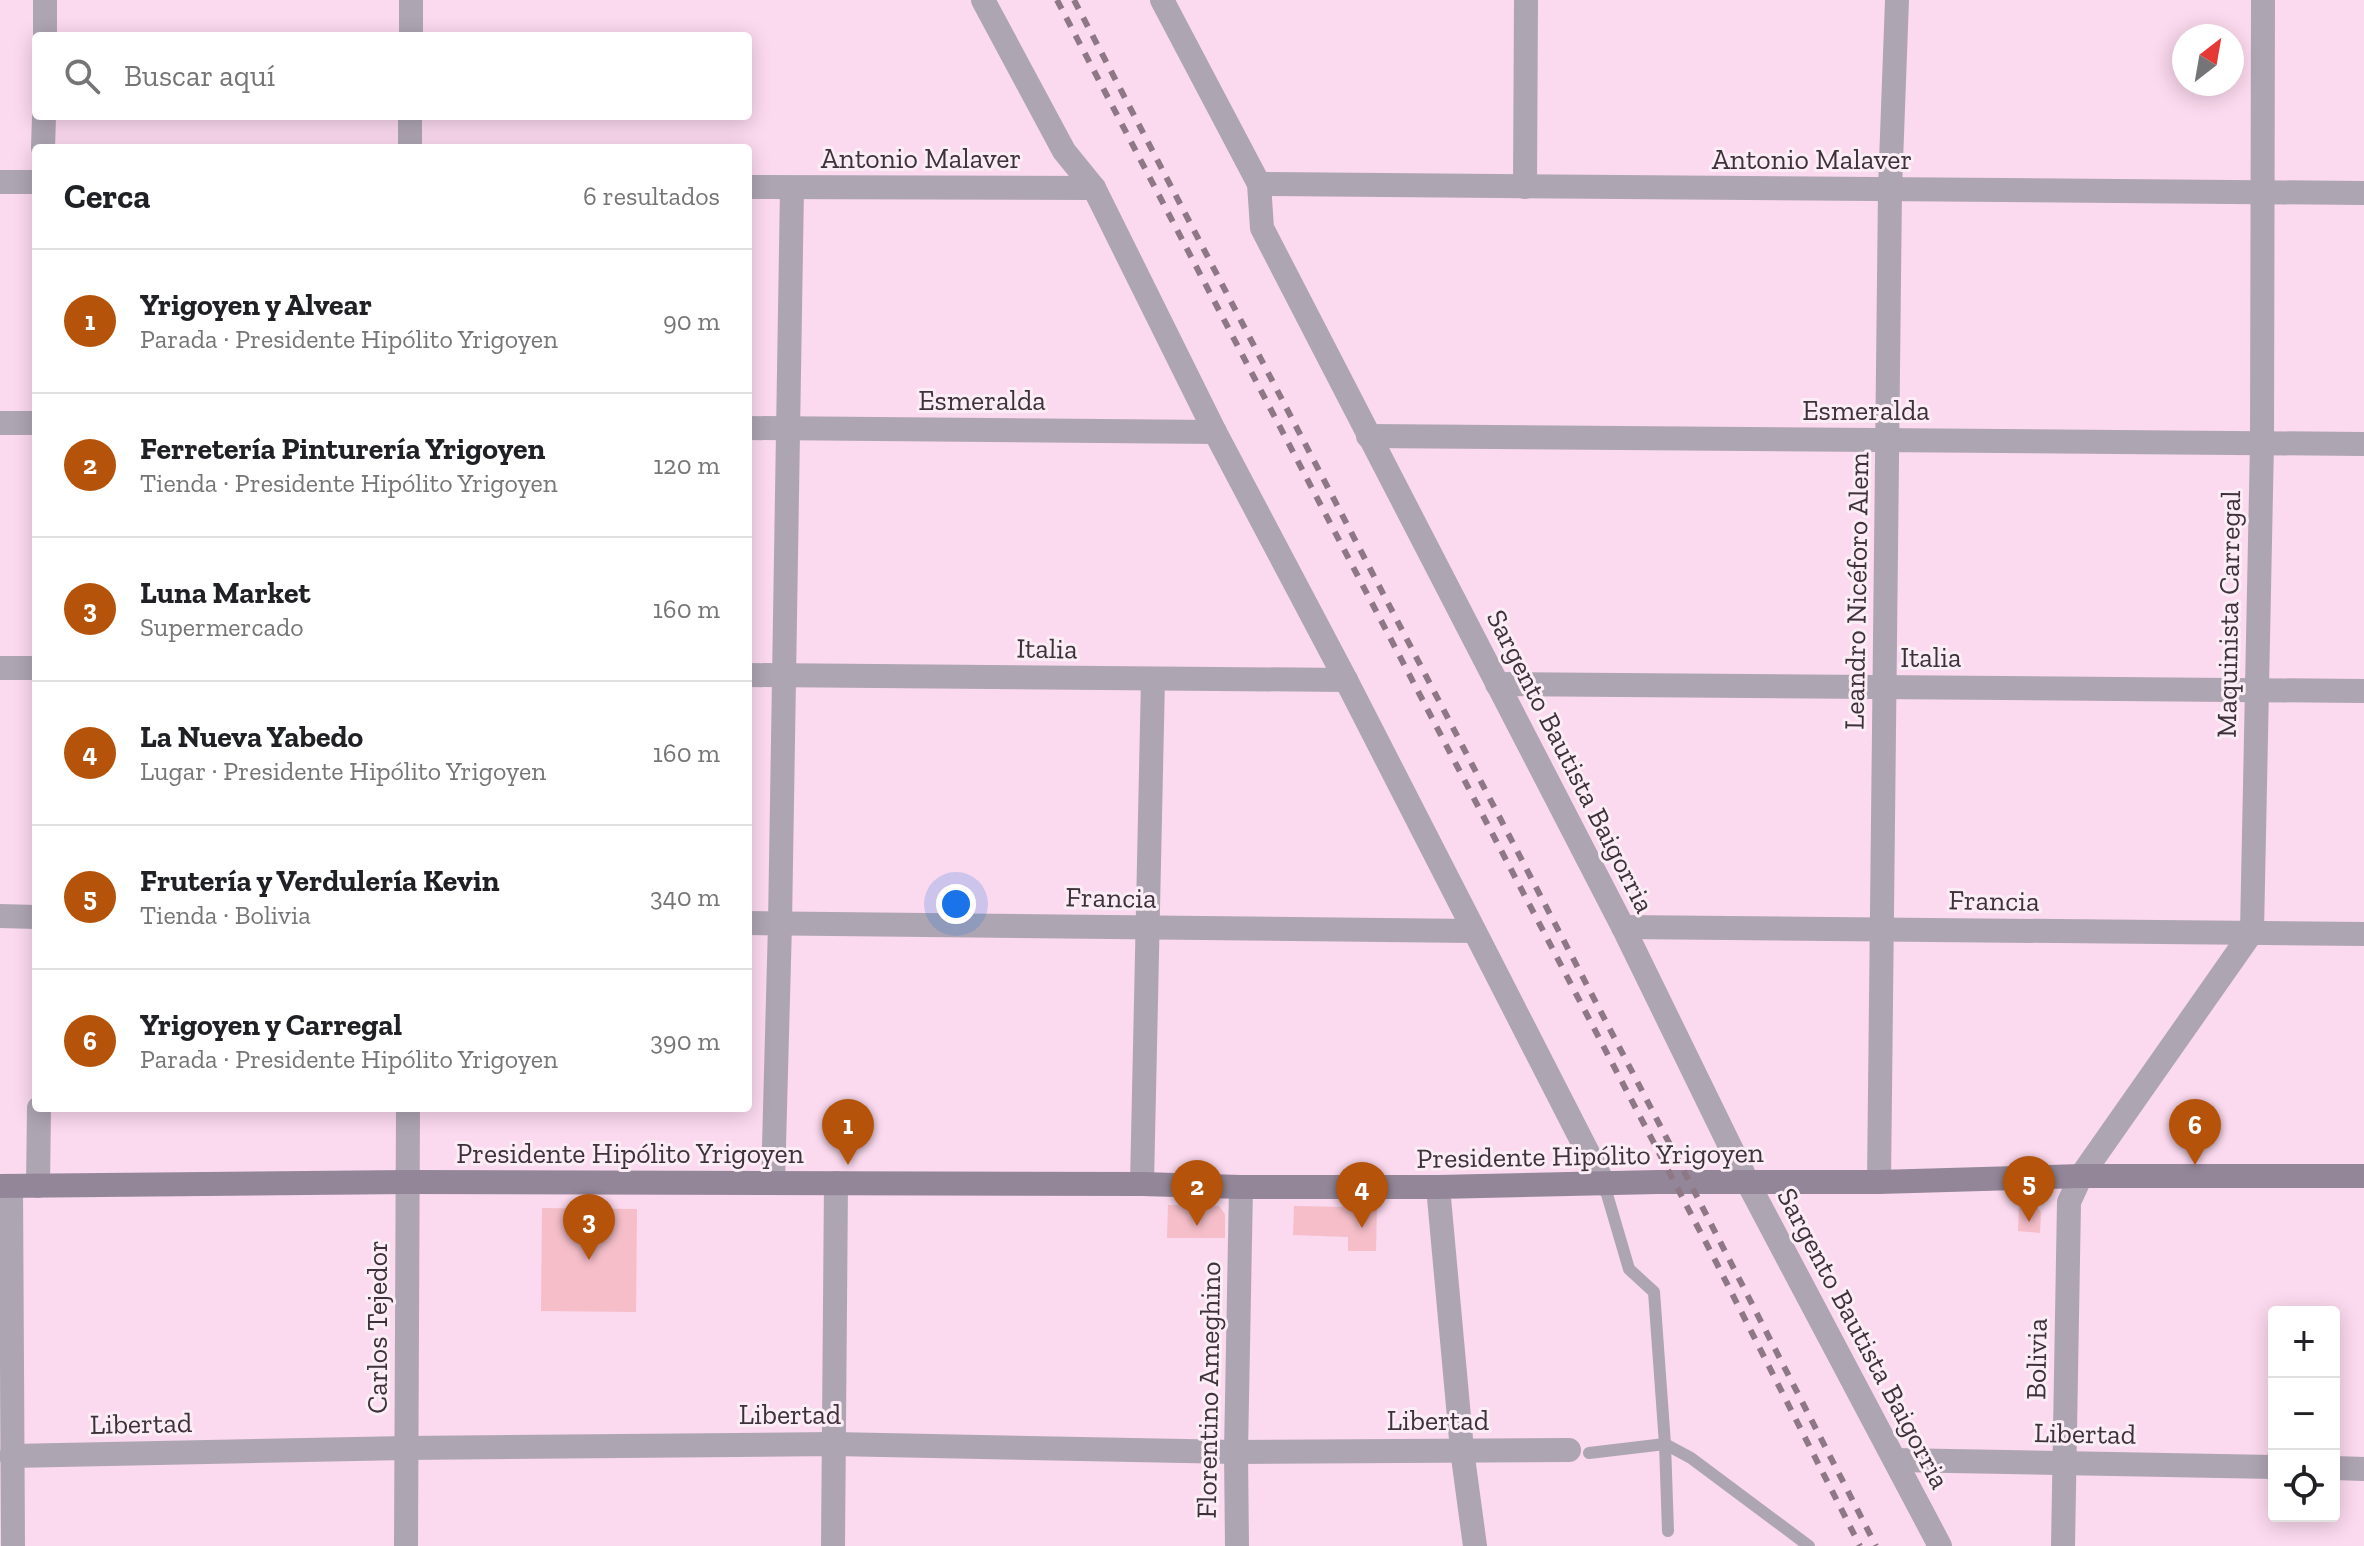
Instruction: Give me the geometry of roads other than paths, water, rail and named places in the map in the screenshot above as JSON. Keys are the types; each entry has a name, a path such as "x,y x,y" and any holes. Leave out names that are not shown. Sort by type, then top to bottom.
{"street":[{"path":"45,0 45,32"},
{"path":"411,0 411,32"},
{"path":"983,0 1064,151 1094,188 1215,432 1346,680 1604,1184"},
{"name":"Sargento Bautista Baigorria","path":"1162,0 1259,184 1262,228 1623,927 1748,1183 1940,1546"},
{"path":"1525,187 1526,0"},
{"name":"Leandro Nicéforo Alem","path":"1879,1182 1890,189 1897,0"},
{"name":"Maquinista Carregal","path":"2252,932 2262,443 2263,0"},
{"path":"43,144 44,120"},
{"path":"410,120 410,144"},
{"path":"0,182 32,182"},
{"name":"Antonio Malaver","path":"1259,184 2364,193"},
{"name":"Antonio Malaver","path":"752,187 1094,188"},
{"path":"773,1183 792,188"},
{"path":"0,423 32,423"},
{"name":"Esmeralda","path":"752,428 1215,432"},
{"name":"Esmeralda","path":"1368,436 2364,444"},
{"path":"0,668 32,668"},
{"name":"Italia","path":"752,675 1346,680"},
{"path":"1142,1184 1153,679"},
{"name":"Italia","path":"1497,684 2364,691"},
{"path":"0,916 32,917"},
{"name":"Francia","path":"752,923 1474,931"},
{"name":"Francia","path":"1623,927 2364,934"},
{"path":"2081,1176 2252,932"},
{"path":"38,1186 39,1112"},
{"name":"Carlos Tejedor","path":"406,1546 408,1112"},
{"name":"Presidente Hipólito Yrigoyen","path":"6,1186 408,1182 1438,1187 1879,1182 2081,1176 2364,1176"},
{"name":"Bolivia","path":"2063,1546 2069,1202 2081,1176"},
{"path":"833,1546 836,1183"},
{"path":"6,1186 13,1546"},
{"name":"Florentino Ameghino","path":"1237,1546 1241,1187"},
{"path":"1438,1187 1462,1450 1475,1546"},
{"name":"Libertad","path":"11,1456 833,1444 1236,1452 1579,1452"},
{"name":"Libertad","path":"1895,1460 2268,1467"},
{"path":"2340,1468 2364,1469"}],"lane":[{"path":"1604,1184 1629,1269 1654,1292 1668,1531"},
{"path":"1579,1452 1665,1444 1702,1465 1809,1546"}],"railway":[{"path":"1057,0 1715,1260 1860,1546"},
{"path":"1074,0 1876,1546"}],"place":[{"name":"Yrigoyen y Alvear","path":"848,1165"},
{"name":"Yrigoyen y Carregal","path":"2195,1165"},
{"name":"Frutería y Verdulería Kevin","path":"2029,1222"},
{"name":"Ferretería Pinturería Yrigoyen","path":"1197,1226"},
{"name":"La Nueva Yabedo","path":"1362,1228"},
{"name":"Luna Market","path":"589,1260"}]}
